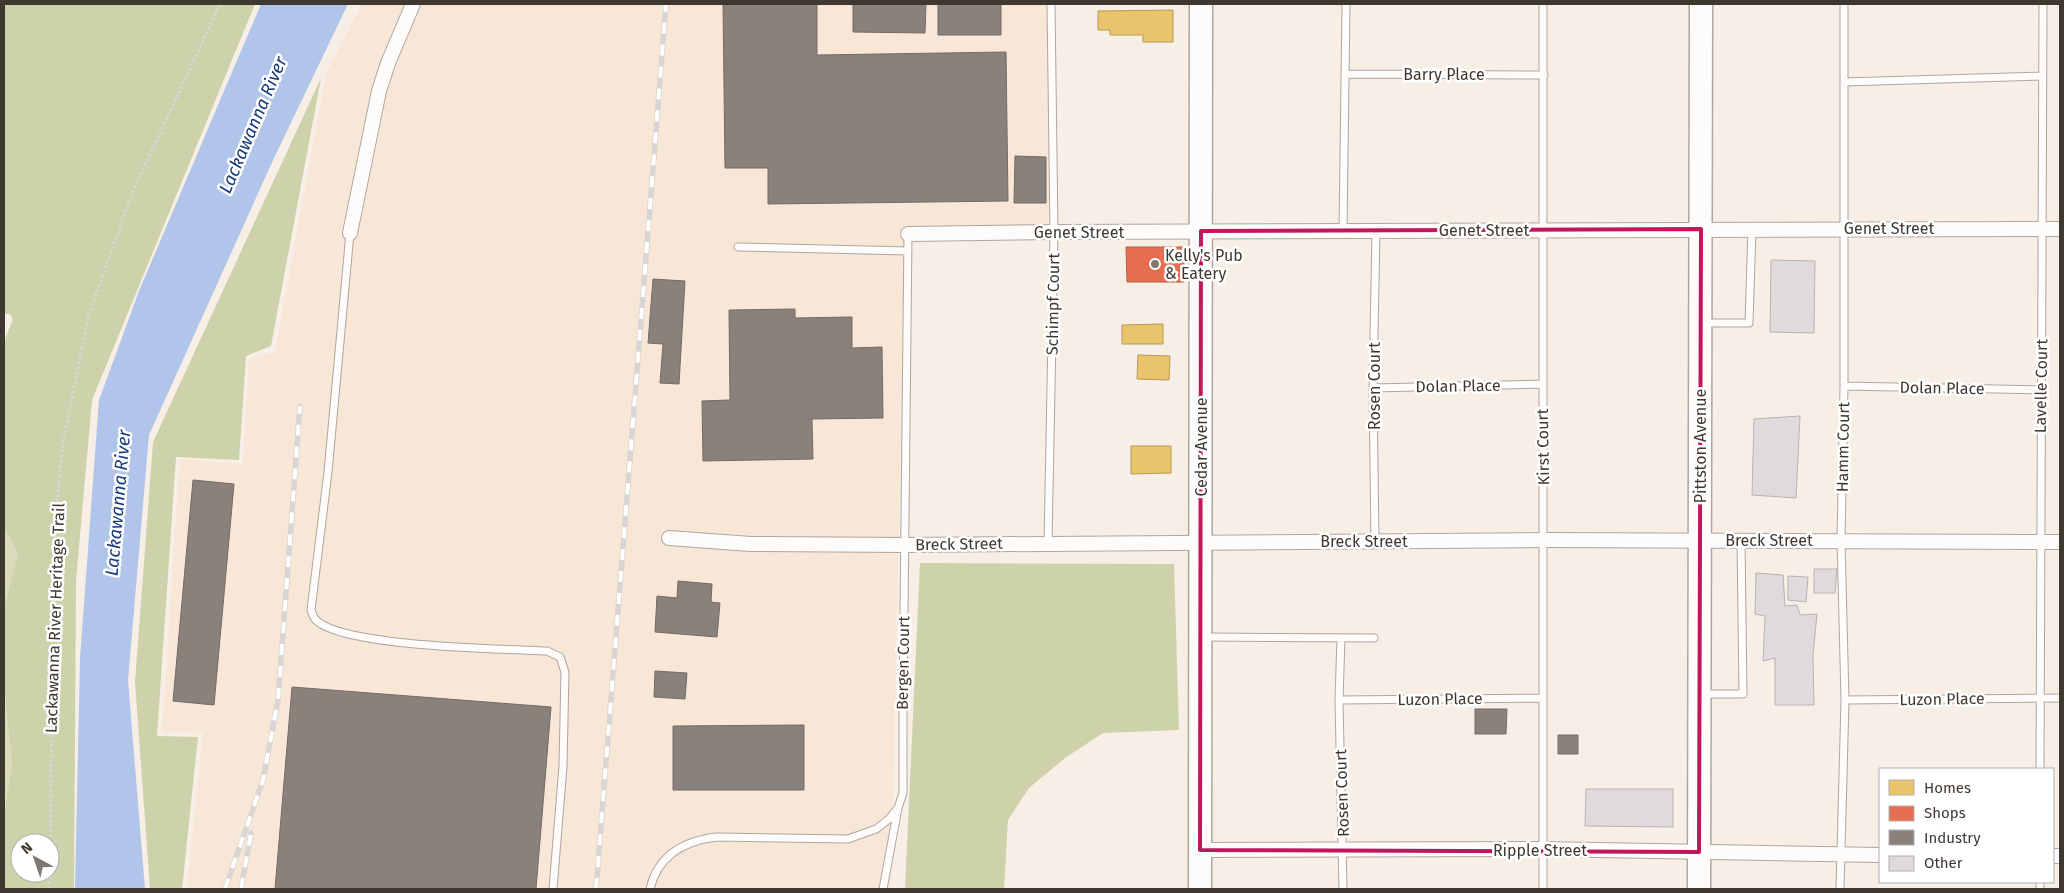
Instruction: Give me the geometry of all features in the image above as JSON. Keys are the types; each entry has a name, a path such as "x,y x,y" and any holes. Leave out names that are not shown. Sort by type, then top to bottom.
{"main road":[{"name":"Cedar Avenue","path":"1200,889 1201,4"},
{"name":"Pittston Avenue","path":"1699,889 1701,4"}],"street":[{"path":"350,233 379,91 388,63 414,4"},
{"name":"Genet Street","path":"908,234 1376,230 2060,229"},
{"name":"Breck Street","path":"668,538 751,544 905,545 1544,540 2060,542"},
{"name":"Ripple Street","path":"1200,850 1542,849 1879,855"}],"lane":[{"name":"Schimpf Court","path":"1048,543 1054,232 1051,4"},
{"path":"1343,231 1346,4"},
{"name":"Kirst Court","path":"1542,889 1544,540 1542,384 1543,4"},
{"name":"Hamm Court","path":"1840,889 1845,700 1842,540 1844,4"},
{"name":"Lavelle Court","path":"2040,768 2043,4"},
{"name":"Barry Place","path":"1345,74 1544,75"},
{"path":"1845,82 2042,76"},
{"path":"1700,323 1749,323 1752,229"},
{"name":"Rosen Court","path":"1375,541 1373,388 1376,230"},
{"path":"350,233 330,454 311,610 316,620 337,631 413,644 548,651 560,657 565,672 563,766 553,889"},
{"name":"Bergen Court","path":"883,889 898,808 903,793 904,776 902,708 908,234"},
{"path":"738,247 908,251"},
{"name":"Dolan Place","path":"1373,388 1542,384"},
{"name":"Dolan Place","path":"1844,386 2041,390"},
{"path":"1700,694 1743,694 1741,540"},
{"path":"1201,637 1374,638"},
{"name":"Rosen Court","path":"1341,638 1339,700 1343,889"},
{"name":"Luzon Place","path":"1339,700 1542,698"},
{"name":"Luzon Place","path":"1845,700 2060,698"},
{"path":"650,889 662,863 685,844 697,840 716,837 848,839 867,834 876,829 889,819 898,808"}],"path":[{"name":"Lackawanna River Heritage Trail","path":"50,833 54,540 65,433 89,314 130,199 220,4"}],"highlighted area":[{"path":"1701,229 1699,852 1200,850 1201,231"}],"shaded area":[{"path":"362,4 1050,4 1052,232 905,231 891,889 187,889 203,733 162,731 180,459 243,464 249,359 275,352 326,74"}],"green space":[{"path":"4,4 255,4 92,400 76,581 74,889 4,889 4,814 12,764 4,686 4,608 18,553 4,528 4,342 13,319 10,314 4,314"},
{"path":"321,78 271,346 246,356 239,460 176,457 157,736 198,737 182,889 150,889 135,682 153,442"},
{"path":"4,528 18,553 4,608"},
{"path":"920,563 1174,564 1179,730 1103,733 1065,758 1029,788 1008,820 1004,889 905,889"},
{"path":"4,686 12,764 4,814"}],"water":[{"name":"Lackawanna River","path":"261,4 348,4 274,158 149,435 128,680 145,889 75,889 80,658 99,400 139,291"}],"building: Homes":[{"path":"1173,10 1173,42 1143,42 1143,35 1110,35 1110,30 1098,30 1098,11"},
{"path":"1163,324 1163,344 1122,344 1122,325"},
{"path":"1138,355 1170,356 1169,380 1137,379"},
{"path":"1131,446 1171,446 1171,473 1131,474"}],"building: Shops":[{"name":"Kelly's Pub & Eatery","path":"1126,247 1184,247 1184,282 1127,282"}],"building: Industry":[{"path":"723,4 817,4 817,55 1006,52 1008,201 768,204 768,168 725,168"},
{"path":"853,4 926,4 925,33 853,32"},
{"path":"938,4 1001,4 1001,35 938,35"},
{"path":"1015,156 1046,157 1046,203 1014,203"},
{"path":"653,279 685,281 679,384 660,383 663,344 648,343"},
{"path":"795,309 795,318 852,317 852,348 882,347 883,418 812,419 813,459 703,461 702,401 730,400 729,310"},
{"path":"193,480 234,484 214,705 173,701"},
{"path":"678,581 712,584 711,602 720,603 717,637 655,632 657,596 677,598"},
{"path":"655,671 687,673 685,699 654,697"},
{"path":"292,687 551,707 536,889 275,889"},
{"path":"1475,709 1507,709 1506,734 1475,734"},
{"path":"804,725 804,790 673,790 673,726"},
{"path":"1558,735 1578,735 1578,754 1558,754"}],"building: Other":[{"path":"1771,260 1815,261 1814,333 1770,332"},
{"path":"1800,416 1796,498 1752,495 1754,419"},
{"path":"1814,569 1837,569 1835,593 1814,593"},
{"path":"1756,573 1783,575 1785,606 1797,605 1800,615 1817,614 1813,655 1814,705 1775,705 1775,658 1763,661 1765,616 1755,614"},
{"path":"1788,576 1808,577 1806,602 1788,600"},
{"path":"1586,789 1673,789 1673,827 1585,826"}],"railway":[{"path":"596,889 666,4"},
{"path":"225,889 263,780 278,700 300,406"},
{"path":"241,889 251,833"}],"place":[{"name":"Kelly's Pub & Eatery","path":"1155,264"}]}
